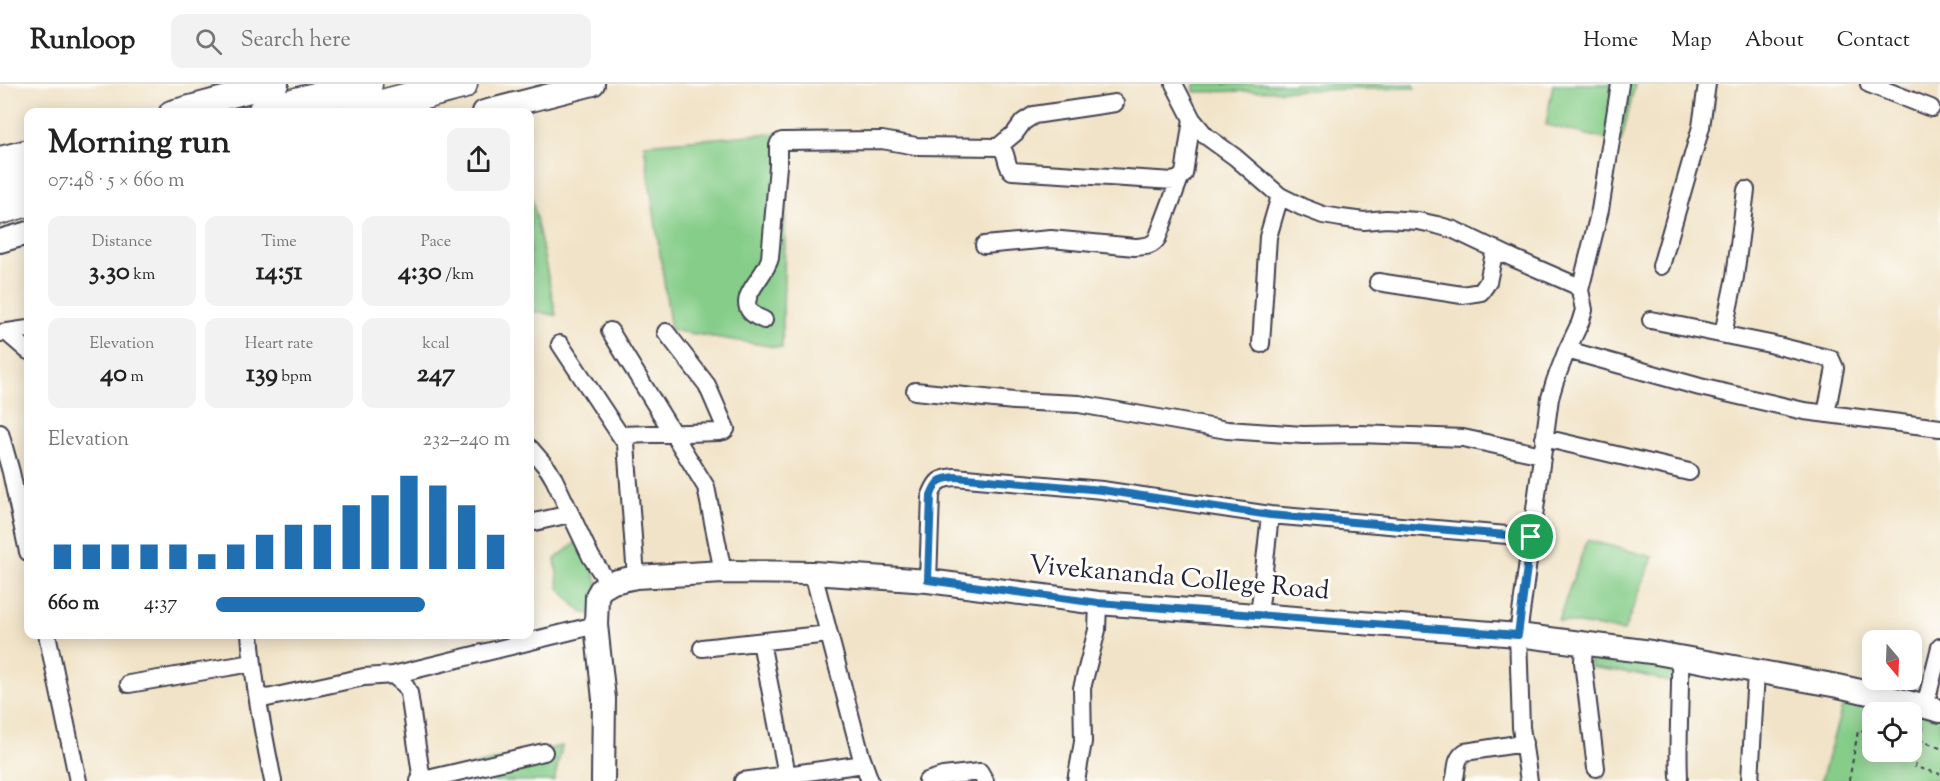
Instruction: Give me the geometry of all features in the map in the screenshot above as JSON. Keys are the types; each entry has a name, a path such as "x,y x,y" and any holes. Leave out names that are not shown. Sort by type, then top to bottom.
{"highway":[{"path":"269,92 368,84"},
{"path":"370,108 462,84"},
{"path":"0,184 24,177"},
{"path":"0,209 24,202"}],"street":[{"path":"500,108 593,84"},
{"path":"1174,84 1192,119 1206,136 1235,157 1280,196 1323,215 1364,221 1386,219 1418,221 1454,230 1566,280 1580,290"},
{"path":"1529,781 1521,727 1518,635 1543,446 1555,381 1581,323 1584,310 1580,290 1600,210 1620,84"},
{"path":"1661,266 1701,127 1707,84"},
{"path":"1869,84 1931,108"},
{"path":"191,108 269,92"},
{"path":"998,147 1034,115 1114,103"},
{"path":"764,320 755,317 747,304 750,289 766,270 770,258 779,142 799,139 882,140 916,146 998,147 1005,152 1008,168 1012,171 1174,181 1184,174 1187,165 1192,119"},
{"path":"0,158 24,152"},
{"path":"984,245 1051,239 1135,247 1148,246 1153,244 1157,238 1180,178"},
{"path":"1723,334 1735,277 1746,190"},
{"path":"1261,344 1268,237 1280,196"},
{"path":"0,241 24,234"},
{"path":"1378,282 1462,295 1481,292 1488,282 1495,249"},
{"path":"1652,320 1831,359 1835,368 1826,414"},
{"path":"3,333 24,330"},
{"path":"610,331 706,486 723,572"},
{"path":"620,435 724,431 726,426 707,385 666,332"},
{"path":"3,333 24,348"},
{"path":"560,345 626,444 636,577"},
{"path":"1567,350 1700,387 1804,411 1940,428"},
{"path":"915,391 1014,401 1079,404 1227,430 1304,435 1360,434 1462,438 1543,446 1689,472"},
{"path":"0,433 22,492 24,512"},
{"path":"534,453 551,474 591,557 609,584 597,596 596,624 604,699 603,781"},
{"path":"928,580 931,495 935,484 940,479 955,477 1102,490 1270,515 1531,537"},
{"path":"534,522 570,514"},
{"path":"1259,616 1270,515"},
{"name":"Vivekananda College Road","path":"609,584 636,577 723,572 813,573 928,580 1098,603 1518,635 1651,652 1838,686 1930,714"},
{"path":"813,573 870,781"},
{"path":"1076,781 1083,742 1082,688 1097,630 1098,603"},
{"path":"259,696 267,698 364,677 393,675 596,624"},
{"path":"702,648 829,634"},
{"path":"48,639 78,781"},
{"path":"250,639 254,681 259,696 258,709 273,781"},
{"path":"761,642 787,775"},
{"path":"1584,644 1584,668 1596,768"},
{"path":"1930,714 1940,648"},
{"path":"1679,777 1677,751 1680,658"},
{"path":"129,684 252,663"},
{"path":"1750,781 1756,672"},
{"path":"393,675 405,685 409,693 421,781 544,752"},
{"path":"1454,781 1457,763 1460,756 1465,753 1524,743"},
{"path":"743,781 864,764"},
{"path":"927,781 980,772 985,781"}],"path":[{"path":"1922,735 1930,714"},
{"path":"1849,781 1858,731 1862,732"},
{"path":"1922,741 1940,748"},
{"path":"1916,762 1915,767 1940,774"}],"green space":[{"path":"1194,84 1414,84 1415,88 1194,92"},
{"path":"1553,84 1635,84 1621,143 1546,125"},
{"path":"788,132 782,348 671,330 644,144"},
{"path":"534,208 556,315 534,312"},
{"path":"584,536 607,617 581,612 559,588 555,559"},
{"path":"1587,540 1653,557 1624,631 1558,621"},
{"path":"1589,649 1687,664 1685,686 1638,674 1590,667"},
{"path":"1845,697 1869,702 1862,702 1862,762 1922,762 1922,713 1940,717 1940,781 1821,781"},
{"path":"562,746 554,781 440,781 439,773"}],"route":[{"path":"955,477 1102,490 1270,515 1531,537 1518,635 1098,603 928,580 931,495 935,484 940,479 955,477"}]}
